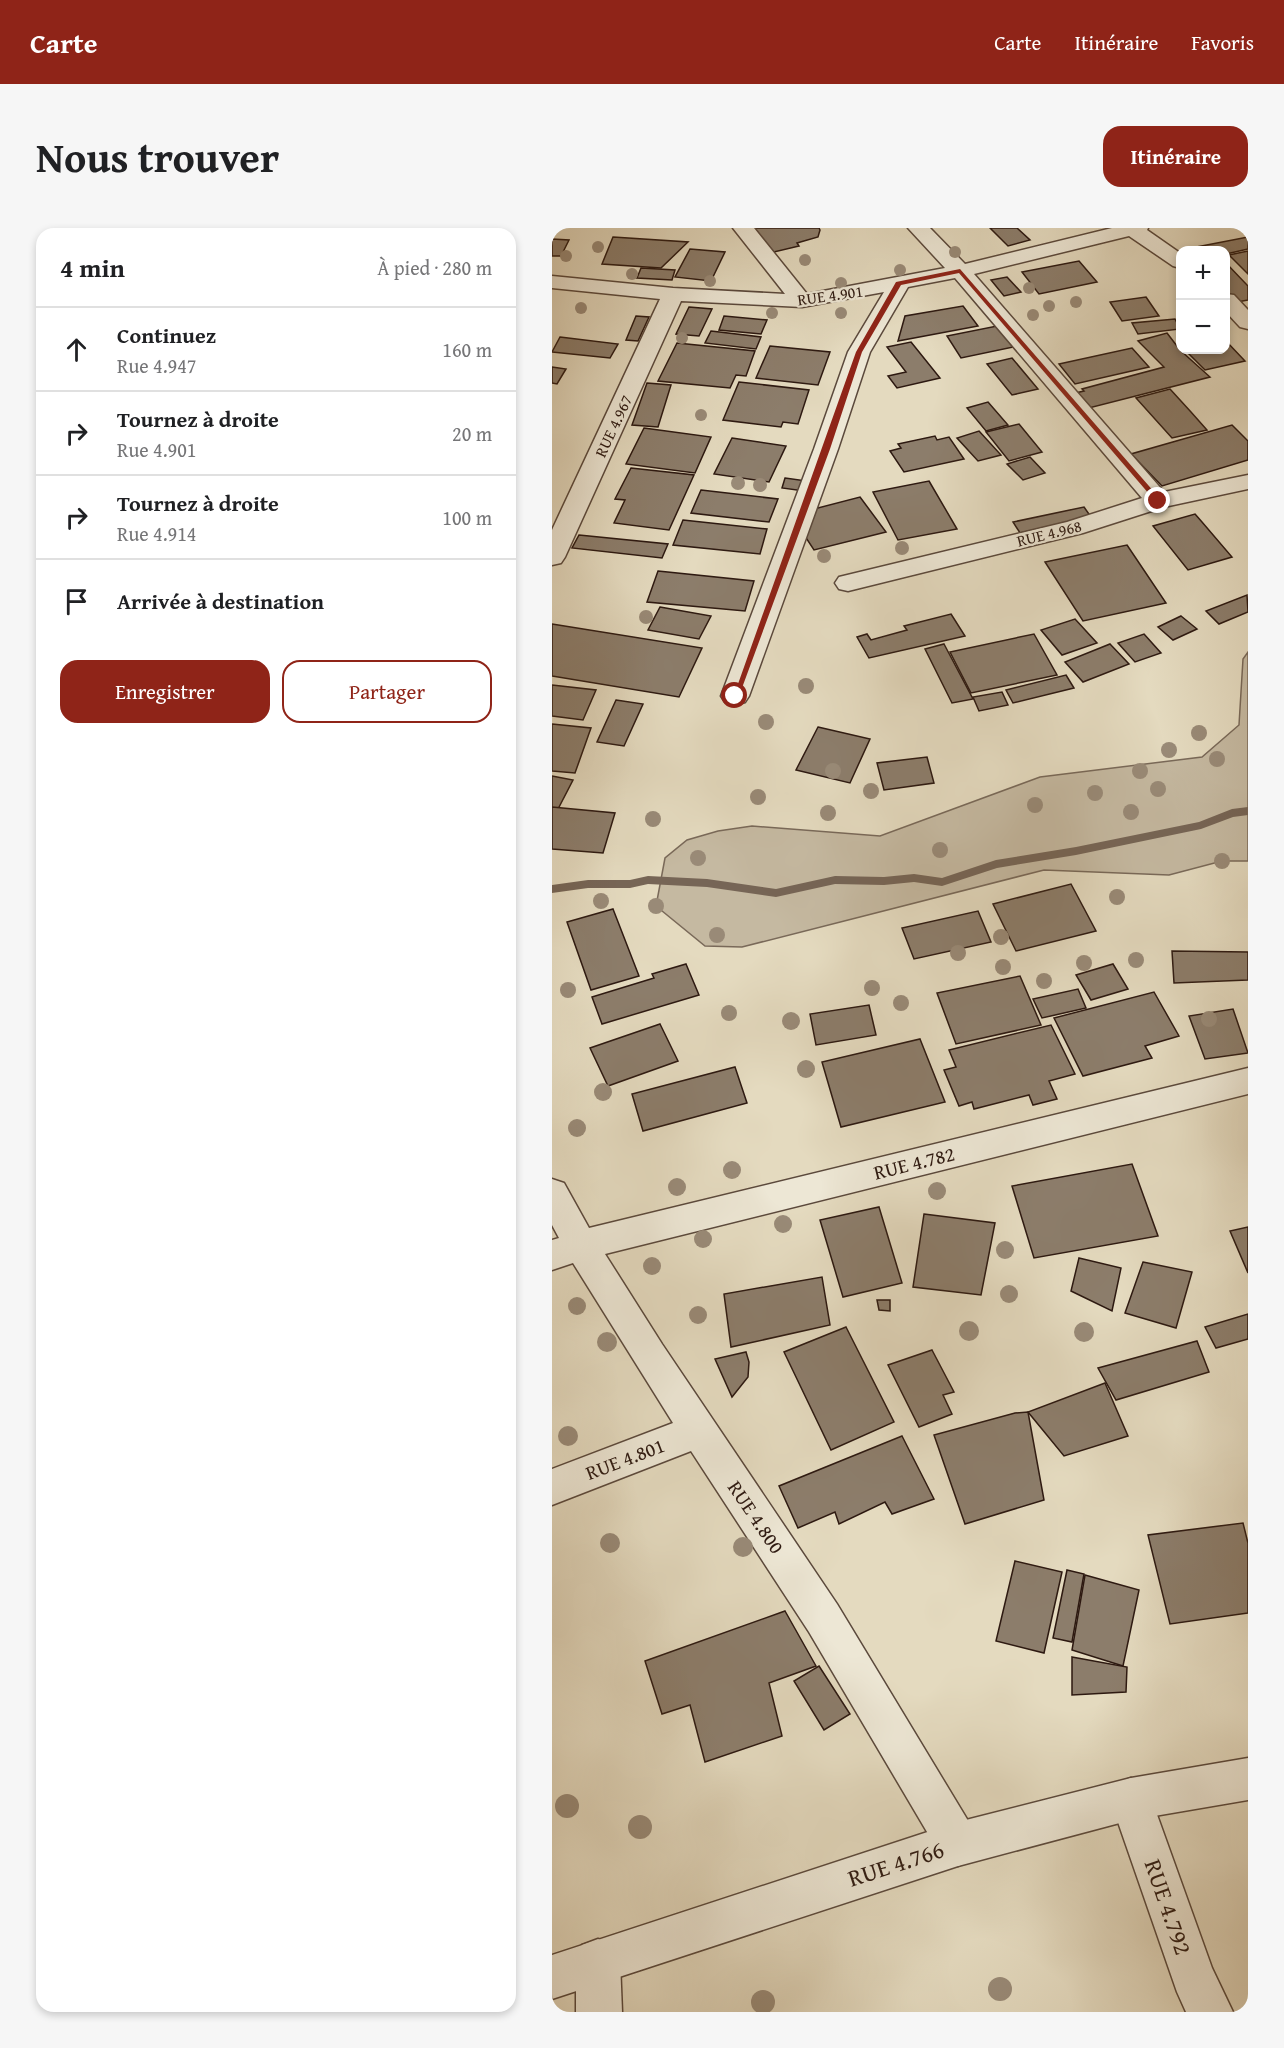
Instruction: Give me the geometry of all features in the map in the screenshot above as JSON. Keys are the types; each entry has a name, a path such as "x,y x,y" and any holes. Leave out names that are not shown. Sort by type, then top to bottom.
{"street":[{"path":"743,228 802,301"},
{"path":"918,228 960,271 1158,501"},
{"path":"1134,228 1176,259"},
{"name":"RUE 4.901","path":"552,282 673,294 802,301 960,271 1134,228"},
{"path":"735,696 859,352 899,284"},
{"name":"RUE 4.967","path":"552,557 673,294"},
{"path":"1230,304 1248,322"},
{"name":"RUE 4.968","path":"848,583 1074,528 1158,501 1248,482"},
{"name":"RUE 4.782","path":"566,1250 1248,1081"},
{"name":"RUE 4.800","path":"552,1193 566,1250 698,1431 823,1618 957,1844"},
{"name":"RUE 4.801","path":"552,1487 698,1431"},
{"name":"RUE 4.766","path":"552,1977 957,1844 1131,1799 1248,1779"},
{"name":"RUE 4.792","path":"1131,1799 1193,1976 1210,2012"},
{"path":"598,1961 599,2012"}],"shaded area":[{"path":"1248,652 1248,861 1222,861 1169,875 1044,870 742,947 705,946 656,906 665,858 687,840 718,831 752,826 880,836 1040,777 1202,757 1239,725 1243,659"}],"building":[{"path":"747,228 819,228 820,230 818,237 797,243 799,246 765,252"},
{"path":"990,228 1017,228 1030,240 1008,246"},
{"path":"613,237 688,242 661,268 602,264"},
{"path":"1248,237 1248,249 1230,253 1230,246 1202,246"},
{"path":"552,239 569,240 561,256 552,256"},
{"path":"690,249 725,252 711,281 675,277"},
{"path":"1248,251 1248,274 1230,256"},
{"path":"1079,261 1097,282 1039,294 1022,272"},
{"path":"1230,267 1248,286 1248,300 1232,303 1230,301"},
{"path":"641,268 675,270 672,280 637,278"},
{"path":"1007,277 1021,292 1004,296 991,280"},
{"path":"1146,297 1159,316 1122,321 1110,302"},
{"path":"963,306 978,326 898,341 905,316"},
{"path":"689,307 712,309 699,336 676,334"},
{"path":"636,316 649,317 638,341 626,340"},
{"path":"724,316 767,320 761,334 719,330"},
{"path":"1175,319 1176,329 1138,334 1132,323"},
{"path":"1002,325 1018,346 961,358 947,336"},
{"path":"711,331 761,337 756,349 705,343"},
{"path":"1167,333 1176,345 1176,354 1184,354 1210,377 1085,409 1071,394 1164,367 1138,341"},
{"path":"560,337 618,344 610,358 552,352"},
{"path":"911,342 940,378 897,388 888,376 906,372 887,347"},
{"path":"677,343 755,351 746,376 736,375 730,388 658,381"},
{"path":"1230,345 1245,361 1205,370 1189,354 1230,354"},
{"path":"770,346 830,352 818,385 756,378"},
{"path":"1132,348 1149,367 1075,384 1059,364"},
{"path":"1012,358 1038,389 1012,395 987,364"},
{"path":"552,367 566,369 557,384 552,383"},
{"path":"739,382 809,390 798,424 783,422 781,427 723,420"},
{"path":"647,383 671,385 658,427 632,425"},
{"path":"1170,389 1207,430 1172,438 1136,398"},
{"path":"988,402 1008,425 986,431 967,408"},
{"path":"1019,424 1042,452 1009,461 986,432"},
{"path":"1232,425 1248,441 1248,460 1162,486 1131,454"},
{"path":"644,428 711,437 695,473 626,464"},
{"path":"979,431 1001,455 978,461 957,438"},
{"path":"935,436 937,440 949,437 964,459 904,472 890,451 901,448 898,444"},
{"path":"732,438 786,446 769,482 714,474"},
{"path":"1030,457 1045,473 1023,480 1007,464"},
{"path":"631,468 694,475 669,530 614,523 625,500 615,499"},
{"path":"785,478 807,481 804,491 782,488"},
{"path":"929,481 957,529 898,540 873,492"},
{"path":"701,490 778,499 769,522 691,513"},
{"path":"860,497 886,532 814,550 791,515"},
{"path":"1084,507 1091,517 1020,533 1013,522"},
{"path":"1195,514 1232,557 1188,570 1153,526"},
{"path":"683,520 767,529 760,554 673,545"},
{"path":"579,535 668,544 662,558 572,548"},
{"path":"1127,545 1166,603 1083,621 1045,562"},
{"path":"658,571 754,581 745,611 647,602"},
{"path":"1247,595 1248,612 1219,624 1206,611"},
{"path":"660,607 711,616 699,639 648,630"},
{"path":"951,614 965,636 869,658 857,637 867,634 871,640 907,630 904,626"},
{"path":"1181,616 1197,629 1173,640 1158,627"},
{"path":"1075,619 1097,643 1062,655 1041,630"},
{"path":"552,624 702,648 679,697 552,676"},
{"path":"1034,634 1057,675 971,693 950,652"},
{"path":"1144,634 1161,653 1135,662 1118,643"},
{"path":"944,644 973,699 952,703 925,649"},
{"path":"1110,644 1129,664 1083,682 1065,662"},
{"path":"1066,675 1074,688 1013,703 1006,690"},
{"path":"552,685 596,690 583,720 552,716"},
{"path":"1002,692 1008,705 979,711 973,697"},
{"path":"616,700 643,704 624,746 597,742"},
{"path":"552,724 591,728 575,773 552,771"},
{"path":"818,727 870,739 850,783 796,770"},
{"path":"927,757 934,783 884,790 877,763"},
{"path":"552,776 573,780 557,811 552,810"},
{"path":"552,807 615,813 603,853 552,849"},
{"path":"1071,884 1096,931 1016,951 993,904"},
{"path":"613,909 639,976 591,990 567,922"},
{"path":"978,911 991,942 914,959 902,928"},
{"path":"1172,951 1248,952 1248,980 1174,983"},
{"path":"686,964 699,995 602,1024 592,997 654,978 652,974"},
{"path":"1113,964 1128,989 1091,1000 1076,975"},
{"path":"1020,976 1041,1025 956,1044 937,993"},
{"path":"1078,989 1086,1008 1042,1018 1033,999"},
{"path":"1154,992 1179,1036 1145,1046 1152,1058 1083,1076 1054,1018"},
{"path":"869,1005 876,1035 816,1045 810,1014"},
{"path":"1233,1009 1248,1053 1205,1059 1189,1016"},
{"path":"660,1024 678,1061 608,1086 590,1048"},
{"path":"1051,1025 1075,1074 1049,1081 1057,1099 1033,1105 1029,1095 974,1109 972,1102 959,1106 944,1070 956,1067 949,1050"},
{"path":"920,1039 945,1102 841,1127 822,1062"},
{"path":"735,1067 747,1103 643,1131 632,1094"},
{"path":"1132,1164 1158,1236 1034,1258 1012,1186"},
{"path":"879,1207 902,1283 843,1297 820,1220"},
{"path":"924,1214 995,1223 981,1295 913,1287"},
{"path":"1248,1227 1248,1273 1230,1231"},
{"path":"1079,1258 1121,1268 1112,1311 1071,1291"},
{"path":"1143,1262 1192,1272 1176,1328 1125,1313"},
{"path":"822,1277 830,1325 731,1347 724,1294"},
{"path":"877,1300 890,1300 890,1311 879,1310"},
{"path":"1248,1314 1248,1339 1216,1348 1205,1327"},
{"path":"846,1327 894,1422 831,1450 784,1352"},
{"path":"1197,1341 1209,1372 1116,1400 1098,1368"},
{"path":"932,1350 954,1392 943,1395 952,1414 919,1427 888,1365"},
{"path":"746,1352 749,1362 748,1377 732,1397 715,1359"},
{"path":"1105,1383 1128,1436 1064,1456 1028,1412"},
{"path":"1028,1412 1044,1500 965,1524 934,1435 1015,1413"},
{"path":"902,1436 934,1499 892,1514 885,1502 839,1524 835,1512 798,1528 779,1486"},
{"path":"1243,1523 1248,1543 1248,1613 1170,1624 1148,1535"},
{"path":"1015,1561 1062,1572 1044,1653 996,1641"},
{"path":"1067,1570 1084,1574 1072,1642 1053,1638"},
{"path":"1085,1575 1139,1590 1123,1666 1072,1650"},
{"path":"785,1611 816,1666 769,1683 782,1736 705,1762 690,1705 662,1714 645,1661"},
{"path":"1072,1657 1127,1667 1126,1692 1072,1695"},
{"path":"819,1666 850,1714 824,1730 794,1681"}],"waterway":[{"path":"552,889 588,884 630,884 648,880 707,883 776,893 835,880 884,881 914,878 942,882 996,864 1076,851 1201,825 1232,813 1248,811"}],"route":[{"path":"735,696 787,559 859,352 899,284 960,271 1158,501"}]}
